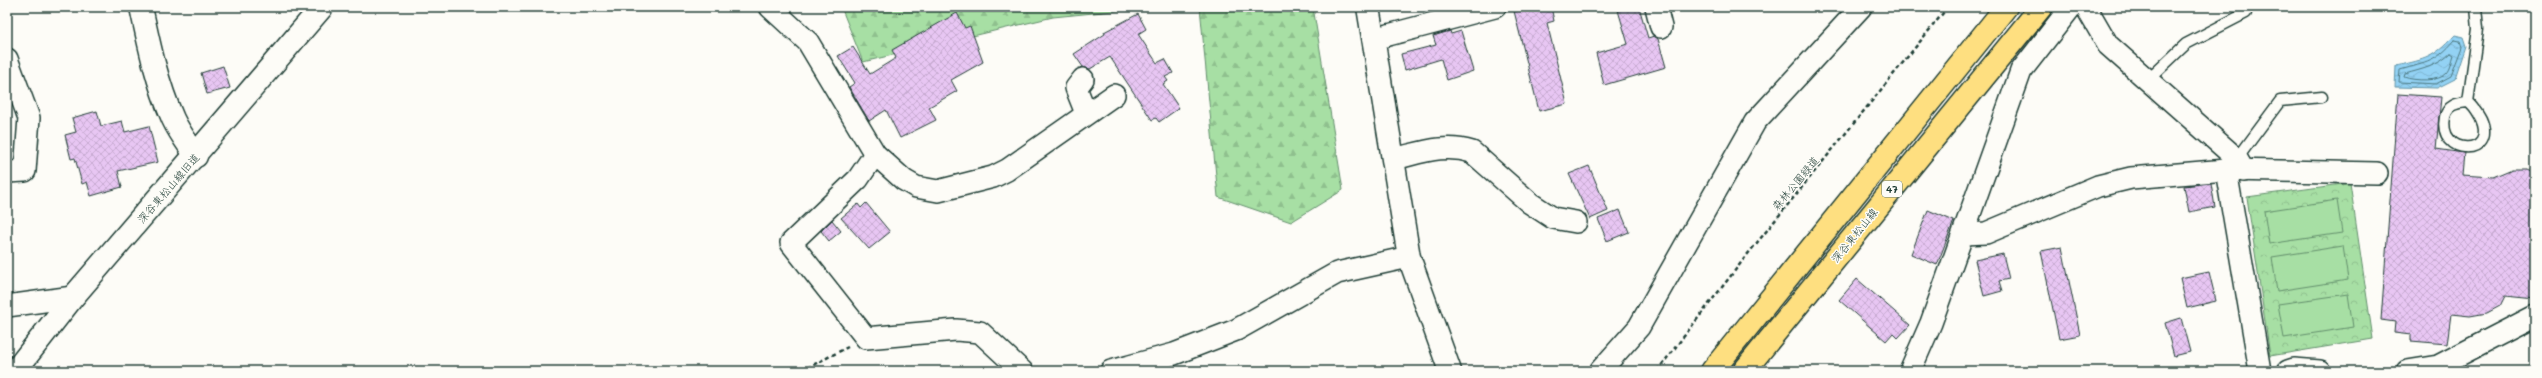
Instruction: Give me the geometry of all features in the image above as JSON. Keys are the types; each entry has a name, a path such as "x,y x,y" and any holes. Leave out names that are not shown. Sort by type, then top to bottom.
{"main road":[{"name":"47","path":"1712,371 2006,7"},
{"name":"深谷東松山線","path":"1744,371 2041,7"}],"street":[{"path":"141,7 152,58 164,94 174,120 196,156"},
{"name":"深谷東松山線旧道","path":"15,371 73,297 196,156 322,7"},
{"path":"770,7 808,42 876,154 916,187 938,191 951,189 994,176 1007,170 1086,113 1114,95"},
{"path":"1368,7 1409,257 1450,371"},
{"path":"1373,39 1495,7"},
{"path":"1656,7 1661,27"},
{"path":"1600,371 1639,327 1755,122 1861,7"},
{"path":"1910,371 1931,323 1964,234 2021,71 2071,7"},
{"path":"2086,7 2108,45 2148,80 2236,167 2260,371"},
{"path":"7,59 29,118 25,171 7,172"},
{"path":"1083,79 1076,88 1086,113"},
{"path":"1393,159 1448,147 1460,148 1472,152 1530,203 1553,218 1576,222"},
{"path":"876,154 858,179 791,243 866,338 956,330 980,332 1022,371"},
{"path":"1964,234 1986,233 2098,186 2161,174 2236,167 2377,173"},
{"path":"1111,371 1174,354 1236,330 1337,274 1409,257"},
{"path":"7,306 73,297"},
{"path":"2408,371 2438,366 2535,316"},
{"path":"2288,371 2294,369 2320,371"}],"lane":[{"path":"2468,102 2478,36 2476,7"},
{"path":"2148,80 2186,44 2246,13"},
{"path":"2236,167 2280,100 2322,97"},
{"path":"2468,102 2474,106 2483,123 2484,136 2482,141 2470,148 2456,147 2449,139 2445,120 2447,111 2453,106 2468,102"}],"path":[{"name":"森林公園緑道","path":"1657,371 1747,255 1948,7"},
{"path":"801,371 866,338"}],"green space":[{"path":"841,7 1154,7 1053,17 863,62"},
{"path":"1200,7 1313,7 1343,190 1291,222 1218,197"},
{"path":"2350,183 2373,339 2270,356 2247,197"},
{"path":"2337,200 2342,233 2269,244 2264,211"},
{"path":"2343,246 2348,280 2277,291 2272,257"},
{"path":"2348,294 2353,327 2284,338 2278,304"}],"water":[{"path":"2455,35 2463,37 2466,46 2455,79 2437,88 2395,87 2396,66 2422,59 2435,53"}],"building":[{"path":"1513,7 1551,7 1554,21 1547,23 1567,104 1539,111"},
{"path":"1617,7 1639,7 1648,38 1654,36 1658,39 1666,67 1604,85 1596,53 1628,44"},
{"path":"957,13 965,28 970,26 983,62 951,80 957,91 929,107 936,120 900,138 886,110 869,121 849,87 855,83 838,56 853,47 870,74 896,58 892,50"},
{"path":"1138,14 1146,29 1138,34 1157,63 1165,59 1173,73 1165,77 1168,81 1163,84 1179,108 1159,122 1156,118 1152,120 1110,57 1090,69 1083,67 1074,54 1105,34 1104,32"},
{"path":"1450,31 1451,34 1461,31 1473,71 1447,80 1441,59 1405,70 1401,54 1436,45 1433,36"},
{"path":"223,66 230,88 207,94 201,73"},
{"path":"2398,94 2441,97 2436,149 2464,153 2462,175 2493,177 2512,169 2527,169 2535,173 2535,299 2505,296 2500,306 2487,313 2470,316 2451,314 2447,344 2411,341 2411,335 2394,333 2395,322 2381,320"},
{"path":"97,111 101,126 122,121 125,132 149,126 158,162 118,171 122,187 91,196 87,182 82,184 75,158 71,159 65,135 76,132 72,118"},
{"path":"1589,166 1608,211 1590,219 1569,174"},
{"path":"2211,183 2215,207 2189,212 2184,186"},
{"path":"866,203 890,232 869,249 841,218 858,204 861,208"},
{"path":"1620,210 1629,232 1607,241 1598,219"},
{"path":"1928,210 1954,221 1937,265 1911,254"},
{"path":"832,220 841,231 829,241 821,231"},
{"path":"2062,247 2080,335 2059,339 2041,251"},
{"path":"2003,254 2009,279 1999,281 2002,291 1984,296 1975,260"},
{"path":"2209,272 2216,301 2187,308 2180,278"},
{"path":"1857,279 1910,325 1898,338 1893,333 1886,341 1839,300"},
{"path":"2181,318 2190,352 2174,356 2165,323"}]}
